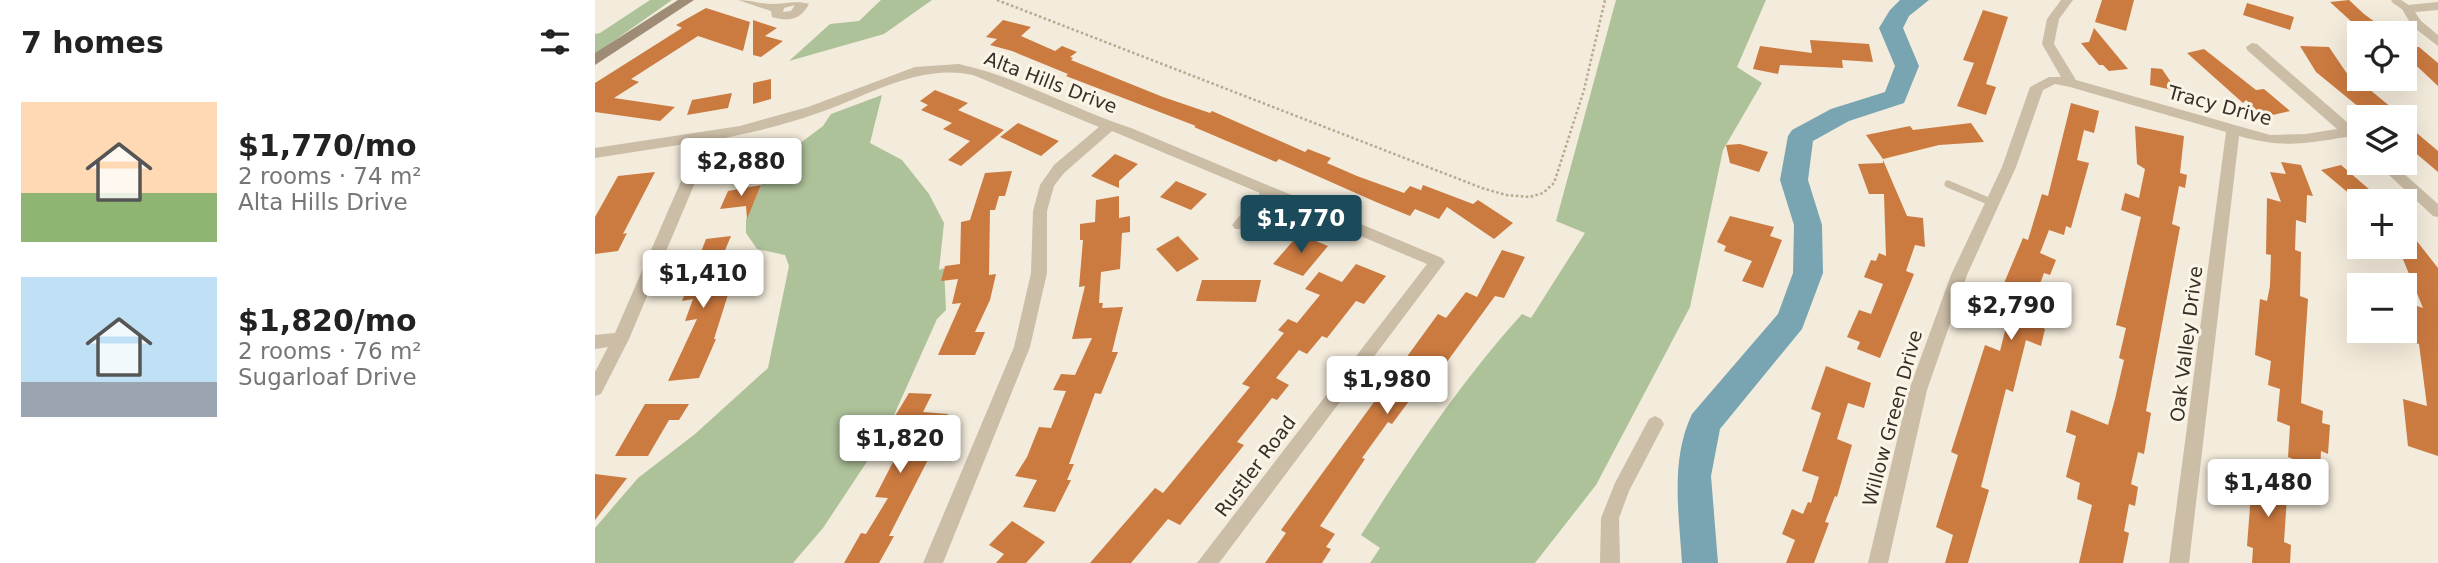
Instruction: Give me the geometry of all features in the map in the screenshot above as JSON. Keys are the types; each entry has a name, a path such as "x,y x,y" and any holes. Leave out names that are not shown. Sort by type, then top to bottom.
{"street":[{"path":"595,60 687,0"},
{"path":"744,0 776,9 796,0"},
{"path":"2067,0 2053,19 2048,44 2071,83"},
{"path":"2438,6 2408,9 2409,15 2438,42"},
{"path":"2252,47 2347,129"},
{"name":"Alta Hills Drive","path":"595,153 708,138 783,120 901,76 939,67 977,72 1437,261"},
{"name":"Willow Green Drive","path":"1878,563 1918,390 1959,275 1993,203 2037,87 2054,80 2071,83"},
{"name":"Tracy Drive","path":"2071,83 2270,140 2347,136"},
{"path":"933,563 1022,347 1039,273 1040,211 1047,185 1059,169 1109,126"},
{"name":"Oak Valley Drive","path":"2179,563 2233,131"},
{"path":"595,389 621,339 708,138"},
{"path":"2396,175 2438,212"},
{"path":"1240,225 1271,191"},
{"name":"Rustler Road","path":"1207,563 1437,261"},
{"path":"595,342 621,339"},
{"path":"1610,563 1610,518 1621,489 1655,424"}],"lane":[{"path":"2395,0 2408,9"},
{"path":"1948,184 1993,203"}],"path":[{"path":"997,0 1450,174 1506,194 1523,196 1542,194 1554,183 1584,90 1605,0"}],"green space":[{"path":"650,0 672,0 595,54 595,34"},
{"path":"881,0 932,0 884,34 789,61 830,24 859,21"},
{"path":"1616,0 1766,0 1737,67 1762,83 1723,150 1690,307 1596,485 1535,563 1370,563 1380,548 1361,535 1437,421 1477,367 1522,314 1531,318 1585,233 1556,221"},
{"path":"882,95 870,143 902,160 929,194 944,223 939,270 944,268 946,310 937,319 886,433 823,528 793,563 595,563 595,528 638,478 695,434 768,368 789,266 785,255 757,249 746,233 746,220 765,176 795,147 823,126 831,114"}],"building":[{"path":"2102,0 2134,0 2126,31 2095,22"},
{"path":"2349,0 2374,21 2351,21 2330,2"},
{"path":"2247,3 2294,17 2290,30 2243,15"},
{"path":"706,8 750,22 743,51 698,36 631,79 639,82 614,98 675,107 660,121 595,112 595,83 682,28 676,25"},
{"path":"1983,10 2008,17 1986,84 1996,87 1986,115 1957,106 1974,63 1963,60"},
{"path":"753,20 777,28 765,36 783,41 761,57 753,55"},
{"path":"1003,20 1031,27 1021,36 1055,51 1062,46 1077,52 1070,57 1073,58 1071,60 1163,97 1210,113 1212,111 1305,152 1308,149 1331,158 1327,163 1357,176 1404,193 1410,186 1423,191 1423,185 1473,204 1478,200 1513,223 1494,239 1447,207 1439,219 1415,209 1410,216 1279,159 1276,162 1194,127 1196,126 1066,76 1068,74 1012,51 990,45 997,39 986,37"},
{"path":"2094,28 2128,69 2109,71 2099,65 2081,43 2089,42"},
{"path":"1810,40 1869,44 1873,62 1842,60 1843,68 1780,65 1778,74 1753,69 1760,46 1812,53"},
{"path":"2300,46 2329,47 2347,74 2347,91 2371,91 2388,105 2356,105 2316,72"},
{"path":"2417,47 2438,63 2438,86 2417,66"},
{"path":"2204,49 2256,90 2264,89 2290,111 2264,117 2246,100 2243,103 2187,53"},
{"path":"2151,68 2162,69 2177,91 2150,85"},
{"path":"771,79 771,99 753,104 753,83"},
{"path":"935,90 968,103 958,110 1004,130 961,166 948,160 970,141 943,129 952,123 921,110 928,105 920,101"},
{"path":"732,93 728,108 687,115 692,100"},
{"path":"2071,103 2099,111 2094,133 2084,130 2077,160 2089,163 2071,228 2066,226 2064,235 2049,230 2040,253 2056,260 2050,275 2044,273 2032,305 2043,309 2039,326 2045,329 2041,346 2026,340 2013,392 2006,389 1981,487 1989,490 1968,563 1945,563 1953,535 1936,527 1958,455 1951,452 1985,345 2000,351 2009,315 1995,310 2023,238 2028,240 2042,194 2048,196"},
{"path":"1018,123 1059,141 1041,156 1000,137"},
{"path":"1971,123 1984,142 1939,145 1883,159 1866,135 1910,126 1913,130"},
{"path":"2135,126 2184,136 2180,173 2187,175 2185,188 2179,186 2172,224 2180,227 2146,411 2151,413 2144,454 2138,452 2131,484 2138,487 2135,506 2129,504 2124,531 2129,533 2123,563 2079,563 2092,505 2077,499 2080,483 2066,477 2076,436 2066,432 2071,410 2108,425 2124,360 2119,358 2126,328 2116,325 2141,217 2121,210 2125,193 2139,198 2145,169 2137,164"},
{"path":"2417,133 2438,151 2438,172 2417,154"},
{"path":"782,139 784,153 740,166 738,152"},
{"path":"1740,144 1768,152 1759,172 1730,163 1726,145"},
{"path":"1115,154 1138,164 1119,181 1119,188 1091,176"},
{"path":"1883,160 1907,216 1923,218 1925,247 1915,245 1906,271 1914,274 1880,358 1857,349 1860,342 1847,337 1859,310 1871,314 1883,284 1864,277 1871,260 1876,261 1879,253 1886,256 1884,194 1869,194 1858,164 1883,163"},
{"path":"2281,162 2301,165 2313,196 2307,195 2306,223 2296,220 2295,250 2301,252 2300,296 2308,299 2301,403 2323,411 2322,423 2330,425 2328,454 2321,451 2320,470 2288,457 2290,426 2277,421 2280,389 2268,385 2271,361 2255,355 2260,299 2267,301 2270,286 2271,255 2266,254 2267,198 2281,202 2270,172 2286,174"},
{"path":"2341,165 2347,170 2347,175 2353,175 2369,189 2347,189 2347,192 2321,170"},
{"path":"1012,171 1005,196 999,196 995,210 990,210 989,275 996,274 990,300 975,332 985,332 975,355 938,355 961,303 952,304 958,279 941,281 945,266 960,264 961,222 970,220 985,173"},
{"path":"655,172 623,234 627,233 618,251 595,254 595,217 618,176"},
{"path":"1176,181 1207,194 1191,210 1160,197"},
{"path":"761,185 747,219 746,206 720,209 728,191"},
{"path":"1119,196 1119,218 1130,216 1130,232 1122,233 1120,269 1101,272 1099,303 1103,303 1102,308 1123,307 1112,352 1118,352 1101,394 1095,393 1069,464 1074,464 1067,480 1071,480 1055,512 1023,507 1037,480 1015,476 1027,457 1039,427 1051,428 1066,391 1053,390 1061,374 1075,375 1092,338 1072,339 1085,286 1079,287 1083,240 1080,240 1080,224 1095,222 1096,200"},
{"path":"1730,216 1774,227 1770,236 1782,240 1763,288 1742,281 1752,261 1724,251 1726,246 1717,242"},
{"path":"1299,234 1328,246 1303,276 1273,264"},
{"path":"731,236 713,279 727,277 723,287 731,285 716,339 699,378 668,381 697,319 685,321 693,299 682,301 706,239"},
{"path":"1178,236 1199,259 1177,272 1156,249"},
{"path":"2417,241 2438,268 2438,456 2408,446 2403,399 2427,406 2419,344 2416,343 2417,306 2423,308 2417,293 2417,273 2409,273 2403,259 2417,259"},
{"path":"1502,250 1525,257 1504,298 1495,296 1422,396 1415,393 1392,424 1388,422 1362,458 1365,459 1320,526 1335,534 1326,547 1331,549 1322,563 1265,563 1286,533 1281,530 1438,314 1446,318 1466,292 1477,297"},
{"path":"1356,264 1386,276 1364,304 1356,301 1327,338 1322,336 1307,354 1299,350 1276,378 1289,385 1277,400 1272,398 1237,442 1244,445 1180,525 1168,519 1131,563 1090,563 1155,488 1163,493 1250,387 1242,384 1284,333 1278,330 1288,319 1297,323 1320,295 1305,289 1319,272 1342,282"},
{"path":"1202,280 1261,280 1256,302 1196,301"},
{"path":"1826,366 1871,383 1864,408 1848,403 1837,439 1852,445 1814,563 1786,563 1795,540 1782,534 1792,509 1803,514 1808,502 1811,503 1819,477 1802,471 1821,413 1811,409"},
{"path":"909,393 932,394 923,412 948,414 932,444 936,444 889,536 894,536 879,563 844,563 861,533 866,534 888,498 875,497 908,433 886,431"},
{"path":"645,404 689,404 679,420 669,420 648,456 615,456"},
{"path":"2253,468 2288,481 2284,542 2291,545 2290,563 2252,563 2253,548 2247,546"},
{"path":"595,474 627,478 595,520"},
{"path":"1012,521 1045,542 1026,563 996,563 1004,554 989,545"}],"waterway":[{"path":"1700,563 1694,476 1704,424 1791,320 1808,273 1808,225 1794,180 1801,136 1840,115 1895,97 1907,66 1891,28 1901,11 1917,0"}]}
